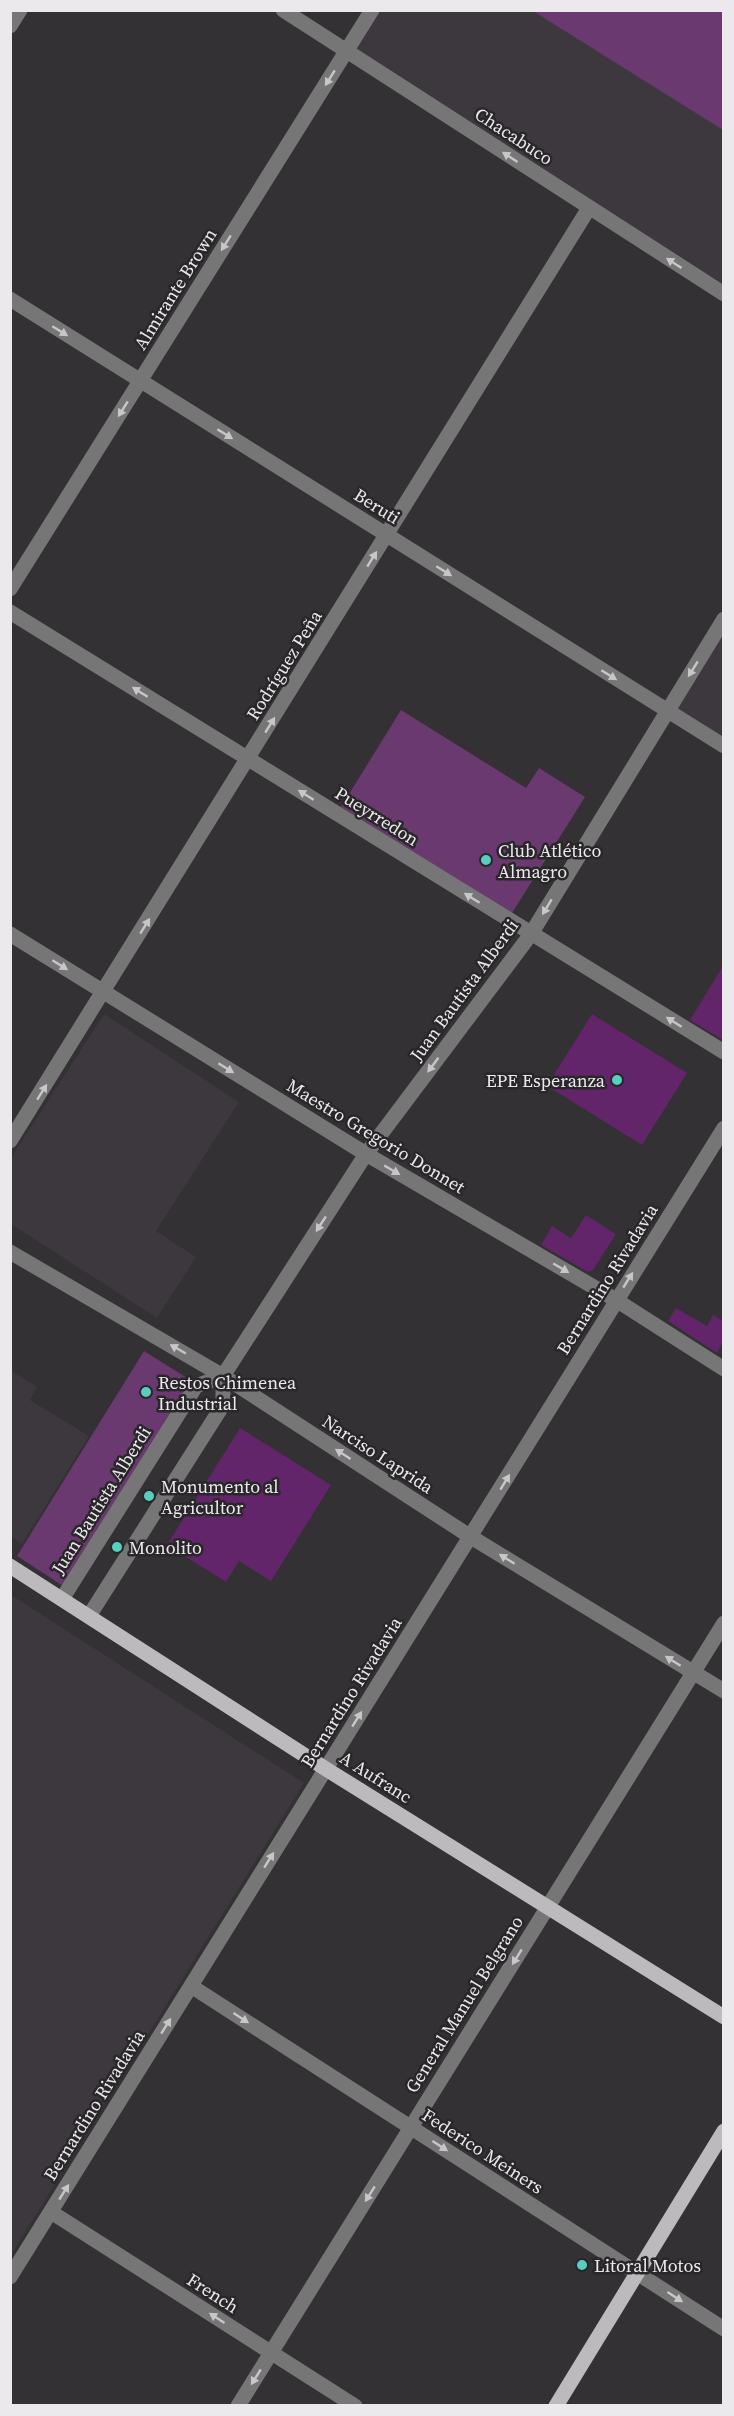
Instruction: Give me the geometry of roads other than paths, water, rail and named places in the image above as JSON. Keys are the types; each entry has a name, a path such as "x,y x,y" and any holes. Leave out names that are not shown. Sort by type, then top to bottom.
{"main road":[{"name":"A Aufranc","path":"10,1566 723,2017"},
{"path":"556,2406 723,2131"}],"street":[{"path":"10,26 21,10"},
{"name":"Chacabuco","path":"283,10 723,294"},
{"name":"Almirante Brown","path":"10,589 372,10"},
{"name":"Rodríguez Peña","path":"10,1141 589,208"},
{"name":"Beruti","path":"10,299 723,746"},
{"name":"Pueyrredon","path":"10,612 723,1052"},
{"name":"Juan Bautista Alberdi","path":"62,1599 196,1386 223,1376 366,1155 531,934 723,619"},
{"name":"Maestro Gregorio Donnet","path":"10,934 366,1155 616,1300 723,1369"},
{"name":"Bernardino Rivadavia","path":"10,2277 723,1128"},
{"name":"Narciso Laprida","path":"10,1252 223,1376 471,1537 723,1691"},
{"path":"89,1616 223,1405 223,1376"},
{"name":"General Manuel Belgrano","path":"238,2406 723,1623"},
{"name":"Federico Meiners","path":"191,1986 723,2329"},
{"name":"French","path":"51,2212 355,2406"}],"place":[{"name":"Club Atlético Almagro","path":"486,860"},
{"name":"EPE Esperanza","path":"617,1080"},
{"name":"Restos Chimenea Industrial","path":"146,1392"},
{"name":"Monumento al Agricultor","path":"149,1496"},
{"name":"Monolito","path":"117,1547"},
{"name":"Litoral Motos","path":"582,2265"}]}
